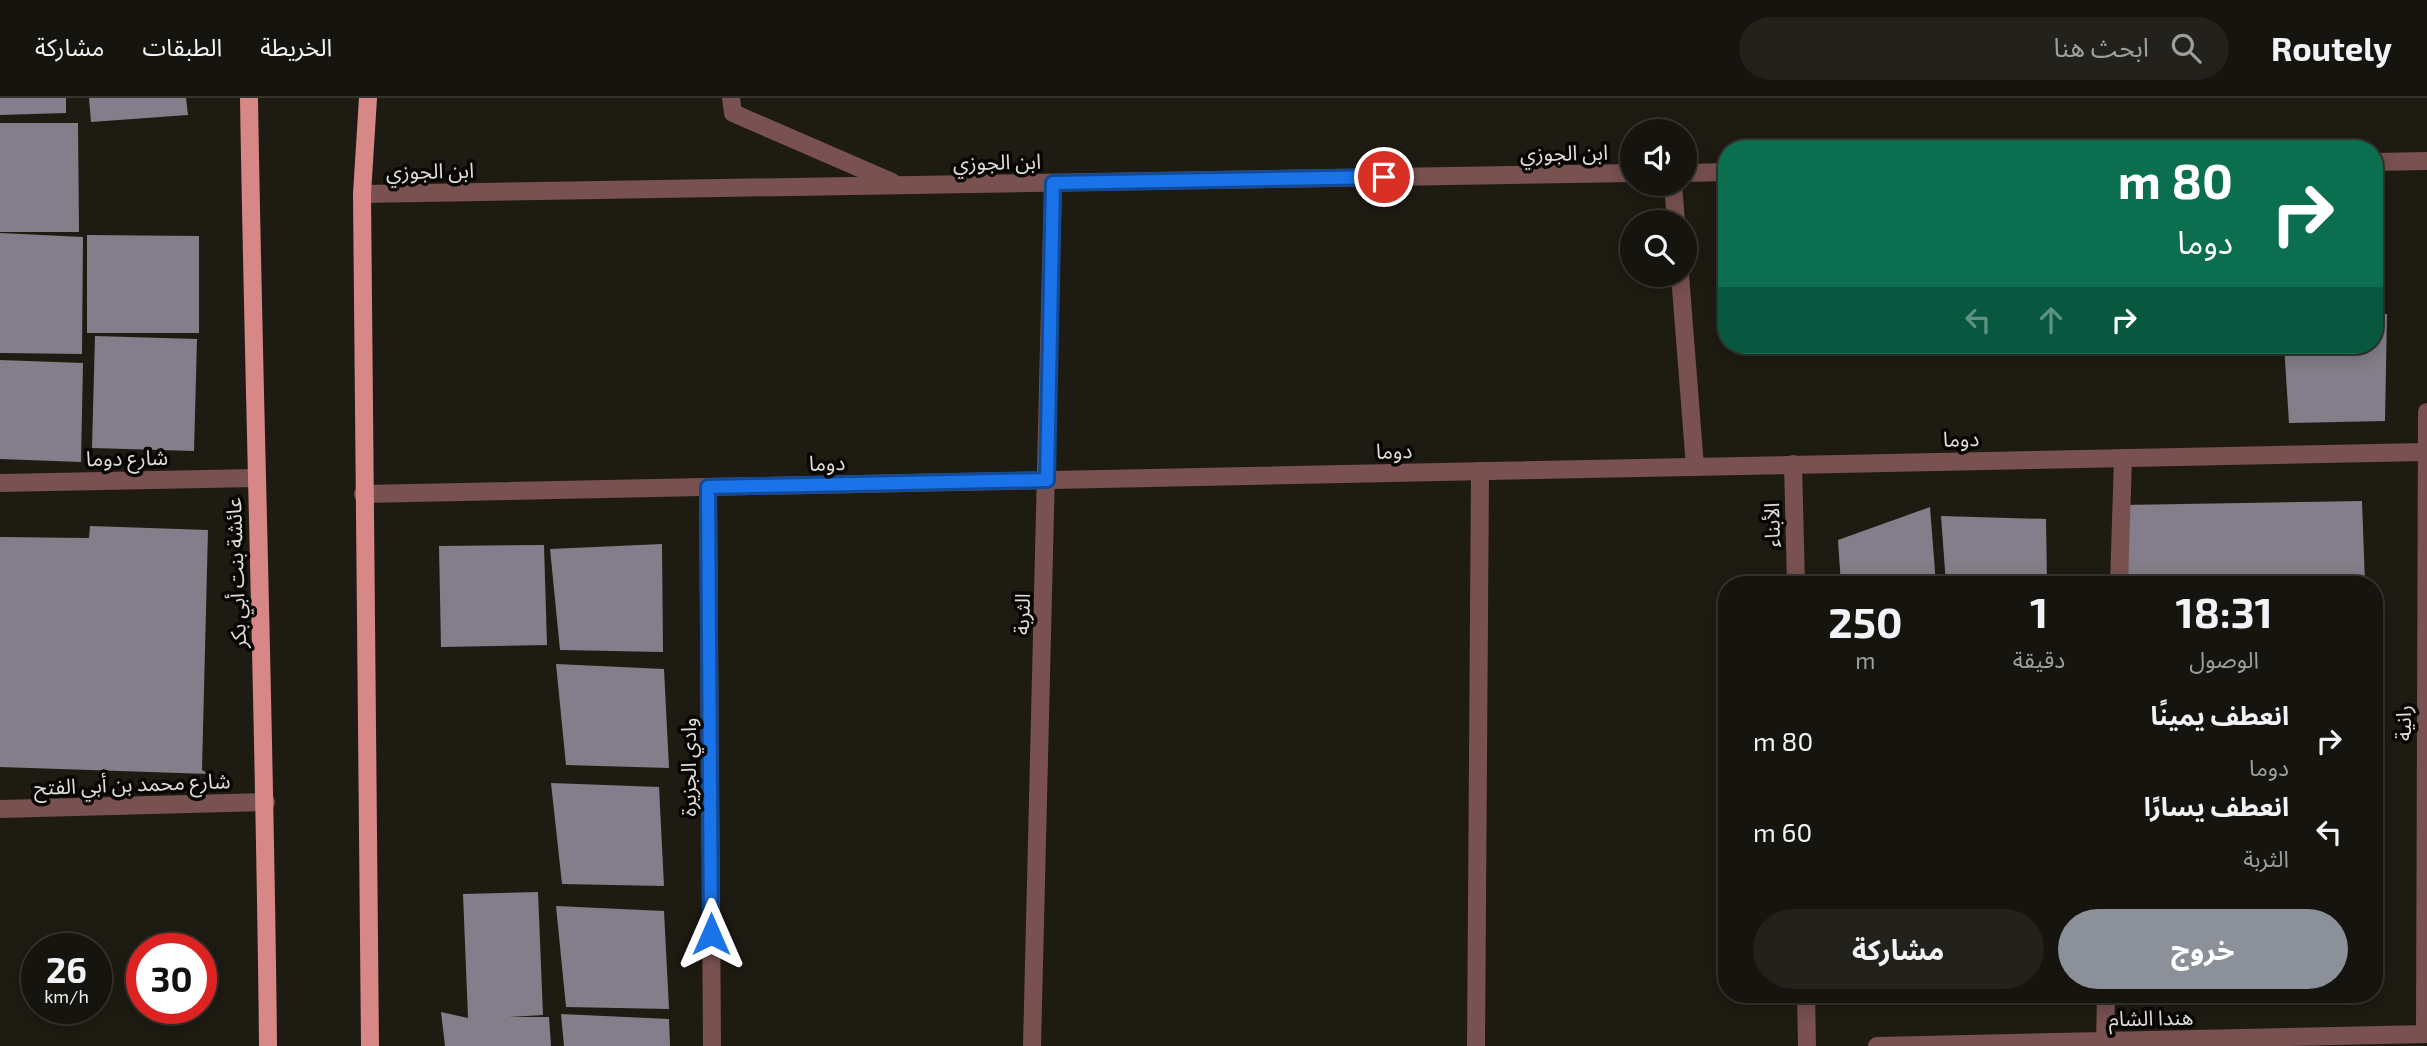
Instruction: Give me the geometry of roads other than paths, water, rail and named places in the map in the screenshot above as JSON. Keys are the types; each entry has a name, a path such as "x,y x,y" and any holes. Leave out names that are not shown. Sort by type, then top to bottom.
{"main road":[{"name":"عائشة بنت أبي بكر","path":"249,98 255,478 266,802 268,1046"},
{"path":"368,98 362,194 370,1046"}],"street":[{"path":"731,98 733,113 899,186"},
{"path":"2383,162 2427,161"},
{"path":"1697,173 1718,172"},
{"name":"ابن الجوزي","path":"362,194 1620,173"},
{"name":"الثربة","path":"1032,1046 1053,183"},
{"path":"1681,287 1695,467"},
{"name":"رانية","path":"2426,1034 2427,412"},
{"name":"دوما","path":"363,494 2426,452"},
{"path":"2119,576 2123,457"},
{"name":"الأبناء","path":"1793,464 1796,576"},
{"path":"1476,1046 1480,471"},
{"name":"شارع دوما","path":"0,483 255,478"},
{"name":"وادي الجزيرة","path":"708,487 712,1046"},
{"name":"شارع محمد بن أبي الفتح","path":"0,809 266,802"},
{"path":"1806,1003 1807,1046"},
{"path":"2105,1043 2106,1003"},
{"name":"هندا الشام","path":"1877,1046 2426,1034"}]}
